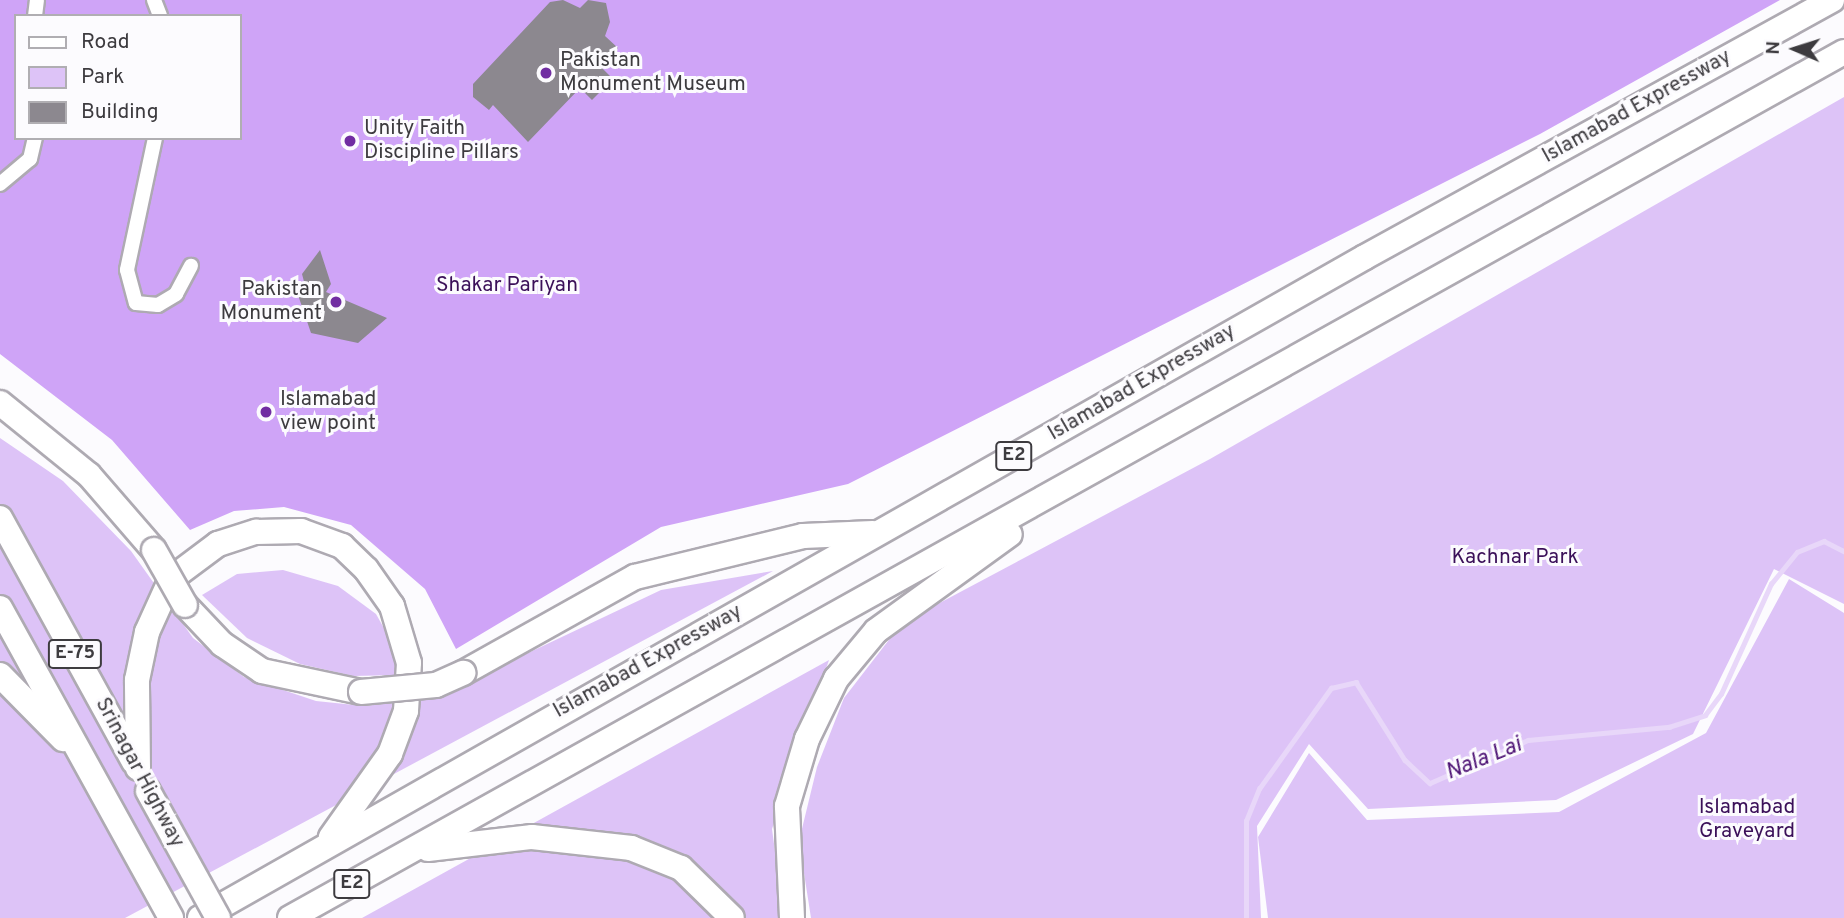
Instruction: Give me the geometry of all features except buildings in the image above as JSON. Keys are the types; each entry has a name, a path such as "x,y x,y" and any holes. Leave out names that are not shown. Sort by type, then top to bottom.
{"highway":[{"name":"Islamabad Expressway","path":"200,918 327,843 1832,0"},
{"name":"E2","path":"290,918 1844,52"},
{"path":"0,404 89,475 153,550 186,605 222,644 262,671 361,692 436,685 463,673 635,577 803,536 879,533"},
{"path":"792,918 787,806 807,739 836,679 876,631 1095,471"},
{"name":"Srinagar Highway","path":"0,518 218,918"},
{"path":"143,780 137,680 147,632 171,579 218,544 256,532 301,531 342,547 392,606 409,663 406,711 390,754 327,843"},
{"name":"Srinagar Highway","path":"0,608 92,770 171,918"},
{"path":"0,675 92,770"},
{"path":"413,850 532,837 631,848 681,868 732,918"}],"street":[{"path":"0,184 30,159 35,140"},
{"path":"155,140 127,270 136,303 158,305 176,294 191,266"}],"green space":[{"name":"Shakar Pariyan","path":"0,0 1780,0 1540,134 848,484 661,527 456,649 425,589 351,525 284,507 234,511 190,530 112,440 0,354"},
{"name":"Kachnar Park","path":"1844,97 1844,604 1774,569 1693,734 1556,800 1368,809 1309,744 1257,826 1261,918 811,918 799,841 817,767 844,698 902,623 1210,459"},
{"path":"0,438 63,481 131,551 193,638 244,677 316,701 364,706 431,699 661,590 773,571 125,918 0,918"},
{"path":"283,570 338,586 376,614 394,646 399,675 353,676 300,664 247,638 202,595 237,574"},
{"name":"Islamabad Graveyard","path":"1789,579 1844,613 1844,918 1268,918 1258,837 1309,753 1367,820 1559,812 1706,733"},
{"path":"829,660 772,829 784,918 362,918"}],"waterway":[{"name":"Nala Lai","path":"1246,918 1246,821 1259,789 1331,688 1356,682 1405,760 1430,783 1528,740 1669,727 1705,715 1721,694 1771,584 1797,552 1824,541 1844,551"}],"place":[{"name":"Pakistan Monument Museum","path":"546,73"},
{"name":"Unity Faith Discipline Pillars","path":"350,141"},
{"name":"Pakistan Monument","path":"336,302"},
{"name":"Islamabad view point","path":"266,412"}]}
